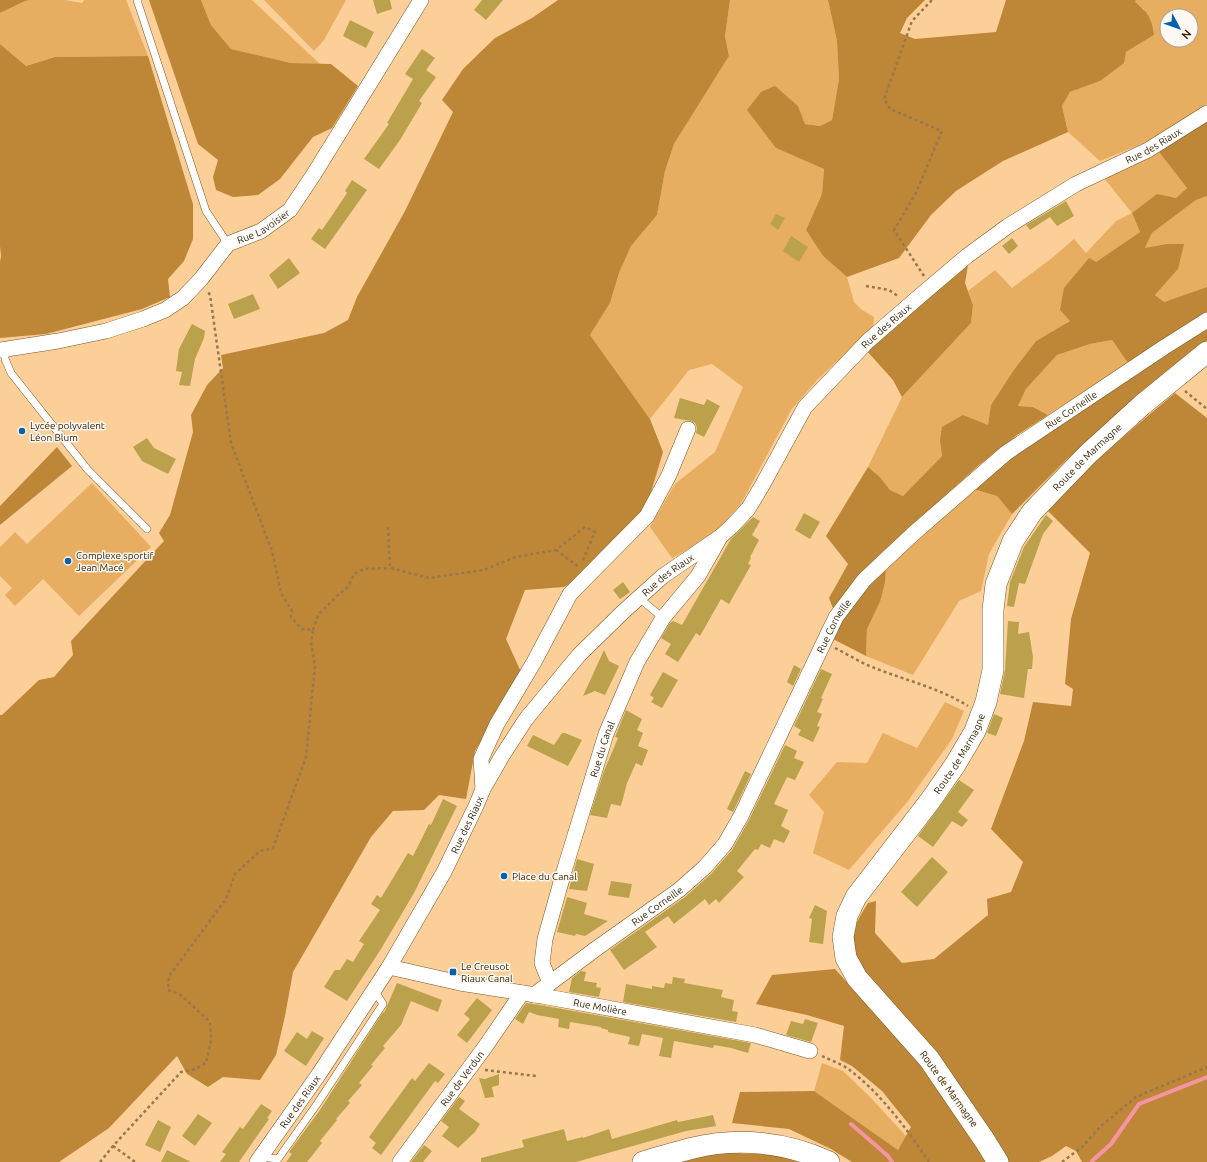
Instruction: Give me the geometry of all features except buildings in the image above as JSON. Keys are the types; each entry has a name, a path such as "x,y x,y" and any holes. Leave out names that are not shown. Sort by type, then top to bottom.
{"street":[{"name":"Rue Lavoisier","path":"3,350 106,331 166,310 183,298 201,279 228,244 261,231 290,210 314,174 421,0"},
{"name":"Rue des Riaux","path":"259,1160 319,1074 389,967 444,872 483,789 502,756 526,719 578,655 663,576 720,537 748,509 805,407 868,341 932,285 967,256 1014,222 1076,184 1148,150 1207,113"},
{"name":"Rue Corneille","path":"528,994 550,983 679,890 705,867 725,844 741,816 836,617 864,580 914,532 1006,453 1207,320"},
{"name":"Route de Marmagne","path":"998,1162 929,1059 857,978 846,958 843,937 847,916 856,897 930,801 955,765 975,731 986,702 993,670 993,610 996,584 1012,541 1032,512 1088,454 1137,410 1207,352"},
{"path":"483,789 481,759 497,724 534,662 570,594 646,516 669,475 688,429"},
{"name":"Rue du Canal","path":"550,983 542,963 545,939 606,734 637,662 663,618 698,576 720,537"},
{"name":"Rue Molière","path":"389,967 460,983 755,1035 810,1051"},
{"name":"Rue de Verdun","path":"400,1162 470,1068 528,994"},
{"path":"643,1162 695,1147 734,1142 759,1143 795,1149 829,1162"}],"lane":[{"path":"136,0 206,211 228,244"},
{"path":"3,350 11,373 88,470 147,529"},
{"path":"639,598 663,618"}],"path":[{"path":"932,0 912,21 884,99 890,108 942,131 915,195 894,230 920,271 932,285"},
{"path":"201,279 210,295 231,443 272,551 281,593 292,611 291,617 302,629 313,630"},
{"path":"866,286 889,290 910,305"},
{"path":"1173,380 1207,409"},
{"path":"388,527 390,568"},
{"path":"100,1162 181,1072 195,1069 206,1063 211,1040 210,1022 181,995 168,990 169,976 226,899 235,874 260,852 273,848 306,757 315,666 311,643 313,630 318,615 346,589 354,574 364,569 390,568 429,578 484,570 515,557 556,550 585,527 595,532 579,567 570,594"},
{"path":"556,550 579,567"},
{"path":"824,643 865,664 959,700 982,714"},
{"path":"810,1051 846,1067 875,1092 915,1141 929,1162"},
{"path":"1062,1162 1082,1147 1101,1126 1136,1097 1207,1066"},
{"path":"470,1068 536,1076"},
{"path":"113,1146 134,1162"}],"shaded area":[{"path":"0,0 31,0 25,1 0,13"},
{"path":"65,0 82,3 84,0 126,0 148,56 55,57 26,66 0,44 0,13 25,1"},
{"path":"149,0 201,0 211,25 231,49 291,63 331,64 358,86 332,128 313,137 280,179 258,195 233,197 216,190 213,177 218,160 198,144"},
{"path":"201,0 252,0 320,64 291,63 231,49 211,25"},
{"path":"264,0 346,0 324,40 314,51"},
{"path":"558,0 730,0 725,36 729,56 674,144 665,171 657,215 631,246 619,273 610,303 590,335 650,419 663,452 645,512 585,575 564,587 525,590 506,639 521,672 475,751 466,799 439,795 424,810 393,811 371,837 293,972 276,1055 260,1080 223,1077 208,1087 187,1074 177,1056 109,1128 59,1162 0,1162 0,715 2,715 39,680 54,677 73,655 71,641 164,541 159,533 170,515 193,432 191,415 207,385 223,368 221,355 324,333 348,320 357,297 405,211 453,112 442,100 463,69 495,38 532,18"},
{"path":"730,0 828,0 837,41 839,79 832,120 820,126 805,124 798,106 776,148 824,169 822,194 806,230 823,256 847,277 854,302 862,310 874,317 873,327 817,380 791,410 741,504 717,530 672,558 650,527 675,484 715,452 743,387 712,364 689,370 650,419 590,335 610,303 619,273 631,246 657,215 665,171 674,144 729,56 725,36"},
{"path":"828,0 925,0 907,18 900,33 915,39 996,32 1006,0 1136,0 1135,2 1149,16 1154,35 1126,52 1124,63 1100,81 1070,92 1062,106 1068,132 1003,161 956,191 931,215 899,258 847,277 823,256 806,230 822,194 824,169 776,148 747,110 761,92 775,86 798,106 805,124 820,126 832,120 839,79 837,41"},
{"path":"1136,0 1207,0 1207,104 1187,119 1149,141 1100,161 1068,132 1062,106 1070,92 1100,81 1126,52 1154,35 1144,9 1135,2"},
{"path":"0,44 26,66 55,57 148,56 193,204 193,239 184,261 168,279 170,297 142,309 46,334 0,338"},
{"path":"1207,121 1207,196 1196,200 1152,233 1145,248 1167,244 1184,244 1178,269 1155,295 1164,302 1207,287 1207,313 1128,363 1112,340 1090,344 1057,355 1026,389 1018,406 1033,407 1048,415 1017,435 978,466 880,554 855,579 834,611 829,598 848,564 826,536 868,467 880,477 890,490 903,496 942,456 940,441 942,427 963,415 988,425 991,405 1013,371 1036,341 1070,321 1060,310 1064,288 1089,258 1096,262 1140,232 1132,213 1157,194 1176,198 1187,188 1159,152"},
{"path":"1159,152 1187,188 1176,198 1157,195 1132,213 1104,178"},
{"path":"1207,196 1207,287 1164,302 1155,295 1178,269 1145,248 1152,233 1196,200"},
{"path":"1132,213 1140,232 1096,262 1070,321 1036,341 1013,371 991,405 988,426 940,441 942,456 903,496 890,490 880,477 868,467 902,397 971,323 973,305 968,291 995,270 1012,288 1052,258 1074,239 1086,253 1116,221"},
{"path":"968,265 965,283 973,305 971,323 902,397 893,380 866,350"},
{"path":"1207,327 1207,343 1131,402 1066,460 1012,514 997,496 973,489 1009,454"},
{"path":"1112,340 1128,363 1048,415 1033,407 1018,406 1026,389 1057,355 1090,344"},
{"path":"1175,393 1207,418 1207,1162 1082,1162 1076,1151 1066,1146 1052,1156 1039,1162 1007,1162 864,972 857,961 851,945 852,935 856,923 868,903 876,901 875,933 902,963 934,959 988,915 987,899 1011,892 1023,862 991,829 1024,741 1033,702 1071,706 1073,689 1065,684 1071,619 1090,553 1048,511 1093,464"},
{"path":"57,447 72,466 0,525 0,506"},
{"name":"Complexe sportif Jean Macé","path":"92,483 151,547 79,616 43,579 15,606 5,595 12,588 0,576 0,547 15,532 27,544"},
{"path":"973,489 997,496 1012,514 989,554 981,591 959,601 913,675 866,656 867,629 880,602 886,565"},
{"path":"886,565 885,582 880,602 867,629 866,656 833,639 839,620"},
{"path":"945,702 964,711 952,739 908,801 849,870 813,853 824,812 809,795 837,762 867,763 883,733 917,748"},
{"path":"835,969 920,1063 987,1162 852,1162 831,1149 789,1129 732,1123 740,1092 814,1091 898,1150 911,1127 882,1091 852,1066 840,1060 844,1026 807,1015 756,1004 772,975"},
{"path":"822,1063 843,1071 870,1097 906,1136 898,1150 814,1091"},
{"path":"729,1153 781,1155 799,1162 674,1162 700,1155"}],"waterway":[{"path":"1092,1161 1111,1144 1139,1104 1207,1077"},
{"path":"851,1124 888,1156 892,1162"}],"place":[{"name":"Lycée polyvalent Léon Blum","path":"22,431"},
{"name":"Complexe sportif Jean Macé","path":"68,561"},
{"name":"Place du Canal","path":"504,876"},
{"name":"Le Creusot Riaux Canal","path":"453,972"}]}
